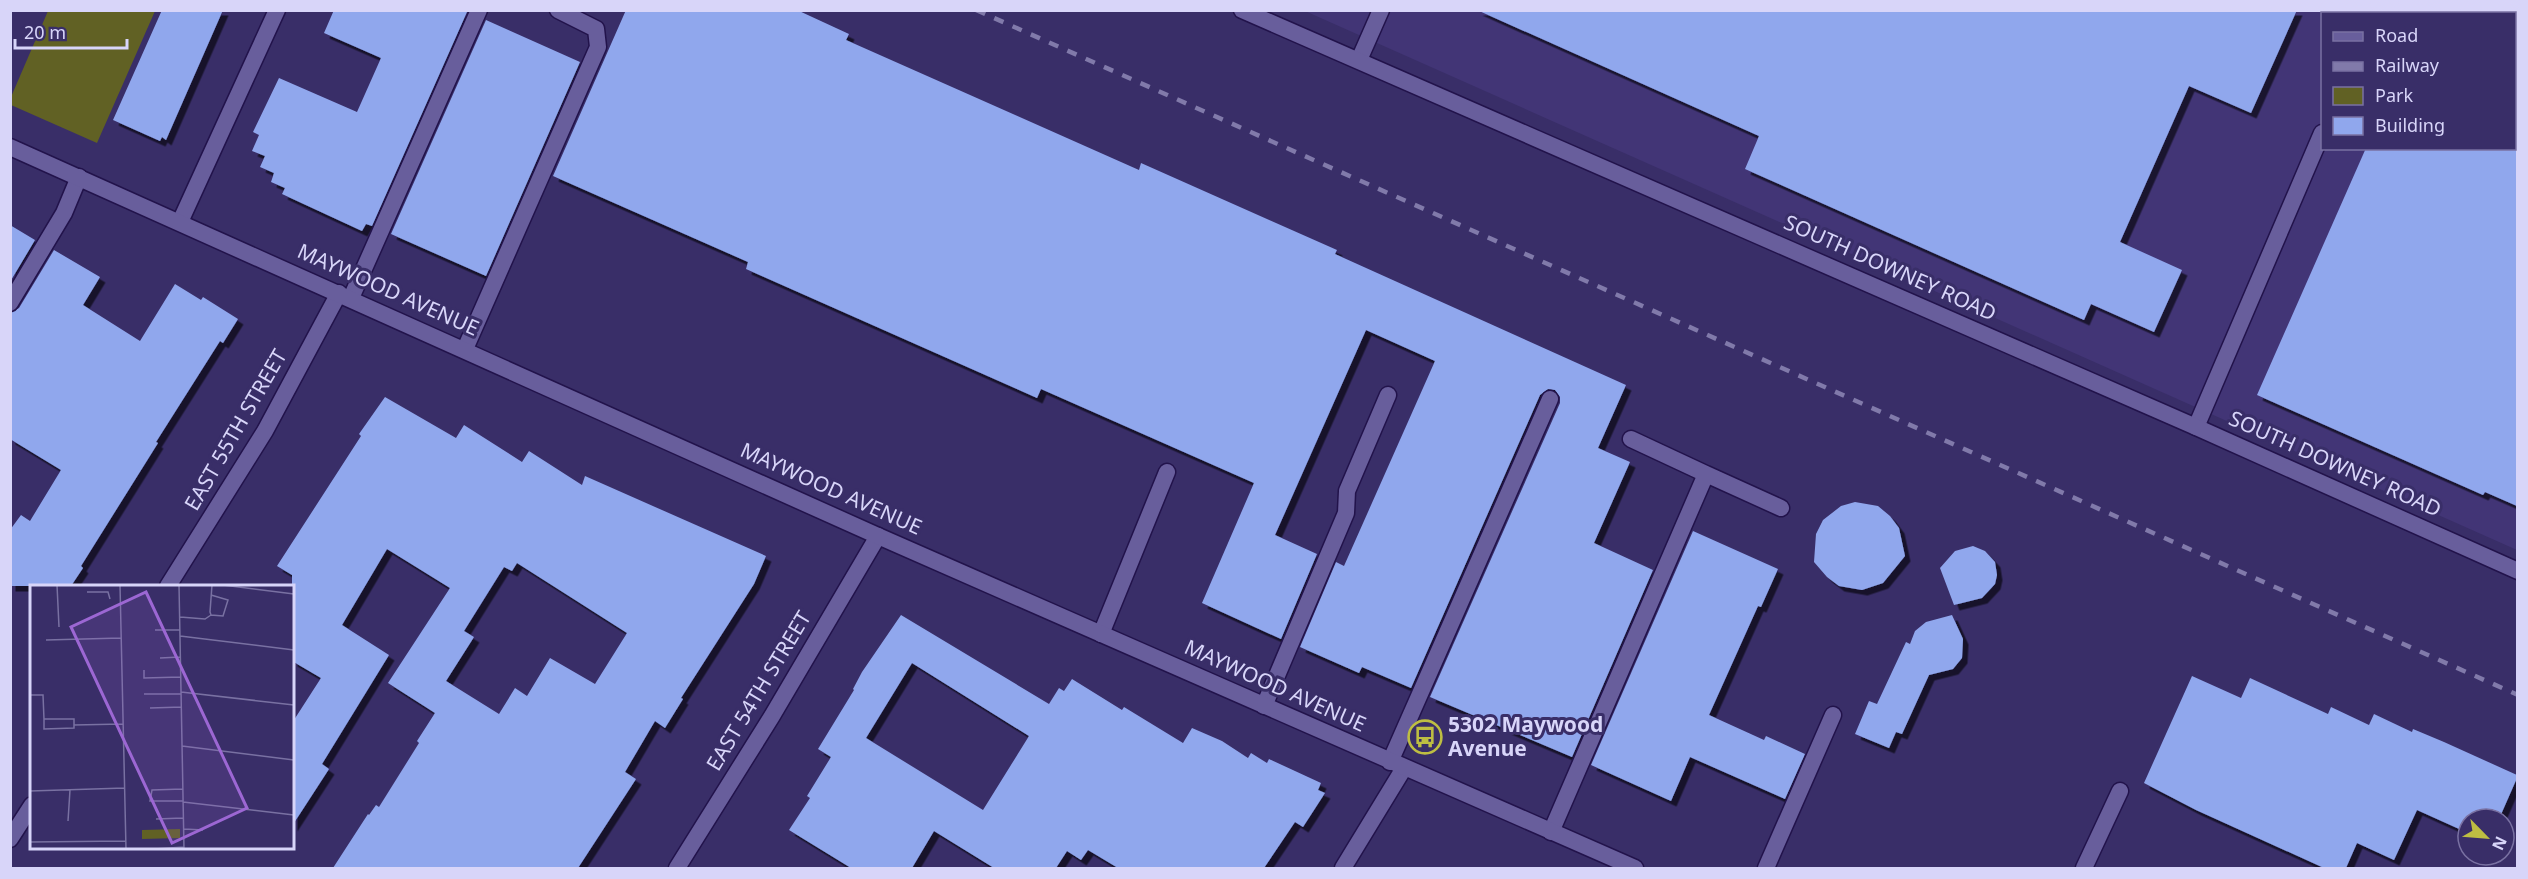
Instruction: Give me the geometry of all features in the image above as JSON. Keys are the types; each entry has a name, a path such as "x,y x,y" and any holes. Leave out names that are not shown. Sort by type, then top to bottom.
{"street":[{"path":"180,222 277,10"},
{"name":"EAST 55TH STREET","path":"169,585 345,296 479,10"},
{"path":"465,350 598,47 596,28 558,10"},
{"name":"SOUTH DOWNEY ROAD","path":"1242,10 2196,426 2517,571"},
{"path":"1359,60 1381,10"},
{"path":"2196,426 2321,134"},
{"name":"MAYWOOD AVENUE","path":"10,147 878,536 1635,868"},
{"path":"10,303 64,213 79,177"},
{"path":"1264,706 1346,513 1347,491 1388,395"},
{"path":"1343,868 1397,765 1550,399"},
{"path":"1631,439 1781,508"},
{"path":"1101,634 1167,472"},
{"path":"1551,832 1706,474"},
{"name":"EAST 54TH STREET","path":"677,868 772,716 878,536"},
{"path":"1766,868 1833,716"},
{"path":"2084,868 2120,791"},
{"path":"10,839 30,808"}],"shaded area":[{"path":"1305,11 2517,11 2517,550"}],"green space":[{"path":"48,11 155,11 97,143 11,105 11,97"}],"building":[{"path":"162,10 223,10 166,140 162,137 160,141 113,120"},
{"path":"334,10 467,12 372,226 366,224 362,231 282,194 285,188 271,182 274,173 260,167 265,156 252,151 259,135 253,132 279,78 357,112 381,58 324,33"},
{"path":"626,10 797,10 849,34 846,40 1139,170 1141,163 1337,250 1335,254 1626,385 1598,448 1630,462 1594,543 1653,570 1572,757 1430,697 1560,403 1560,397 1555,390 1548,389 1540,395 1411,688 1362,667 1359,673 1300,647 1336,562 1344,566 1435,361 1366,330 1275,535 1317,554 1281,639 1202,603 1254,483 1041,389 1037,398 746,269 748,262 553,176"},
{"path":"1477,10 2297,10 2251,113 2189,86 2120,242 2182,270 2154,332 2091,304 2084,320 1745,169 1759,136"},
{"path":"486,20 580,62 486,276 391,234"},
{"path":"2517,148 2517,506 2485,492 2483,495 2257,395 2365,150 2516,150"},
{"path":"10,225 35,240 10,282"},
{"path":"54,250 100,277 83,305 140,341 175,284 201,300 203,297 238,319 223,343 220,341 156,442 158,443 81,566 83,568 72,585 10,586 10,530 21,515 30,521 61,470 10,439 10,313 19,308"},
{"path":"385,397 456,438 464,425 522,462 529,451 582,485 585,476 766,556 754,584 681,698 683,699 665,728 655,721 625,772 636,779 578,868 333,868 368,814 376,805 379,807 435,713 388,683 450,588 387,549 342,625 389,655 322,764 329,769 294,823 294,720 321,678 294,662 294,585 292,585 292,575 277,566 361,436 359,434","holes":["517,563 627,633 595,684 550,658 527,696 515,688 499,714 446,681 474,637 464,631 504,567 512,571"]},
{"path":"1855,502 1878,506 1890,516 1899,528 1905,556 1883,583 1862,590 1839,586 1827,577 1814,562 1816,534 1823,520 1841,506"},
{"path":"1693,531 1778,569 1761,607 1758,606 1709,715 1764,740 1766,736 1805,754 1785,799 1690,757 1671,801 1591,765"},
{"path":"1973,546 1985,551 1995,562 1997,575 1995,584 1982,598 1954,605 1940,568 1955,551"},
{"path":"901,615 1049,704 1059,688 1064,691 1072,679 1122,710 1124,707 1183,743 1192,728 1222,741 1248,758 1251,753 1267,763 1269,759 1321,783 1318,790 1325,793 1303,827 1295,822 1264,868 1118,868 1088,850 1081,860 1067,851 1056,868 994,868 934,831 912,868 851,868 789,830 810,798 807,796 831,757 818,749 854,690 862,672","holes":["912,663 1029,736 983,810 866,738"]},
{"path":"1952,615 1963,639 1962,658 1953,669 1929,675 1902,734 1896,732 1889,748 1855,734 1869,701 1877,704 1906,642 1910,644 1915,631 1926,622"},
{"path":"2192,676 2241,698 2250,678 2328,714 2331,707 2369,725 2374,714 2517,775 2504,807 2456,807 2456,828 2417,810 2394,860 2357,843 2346,868 2324,868 2196,810 2144,783"}],"railway":[{"path":"976,10 2518,695"}],"place":[{"name":"5302 Maywood Avenue","path":"1425,737"}]}
